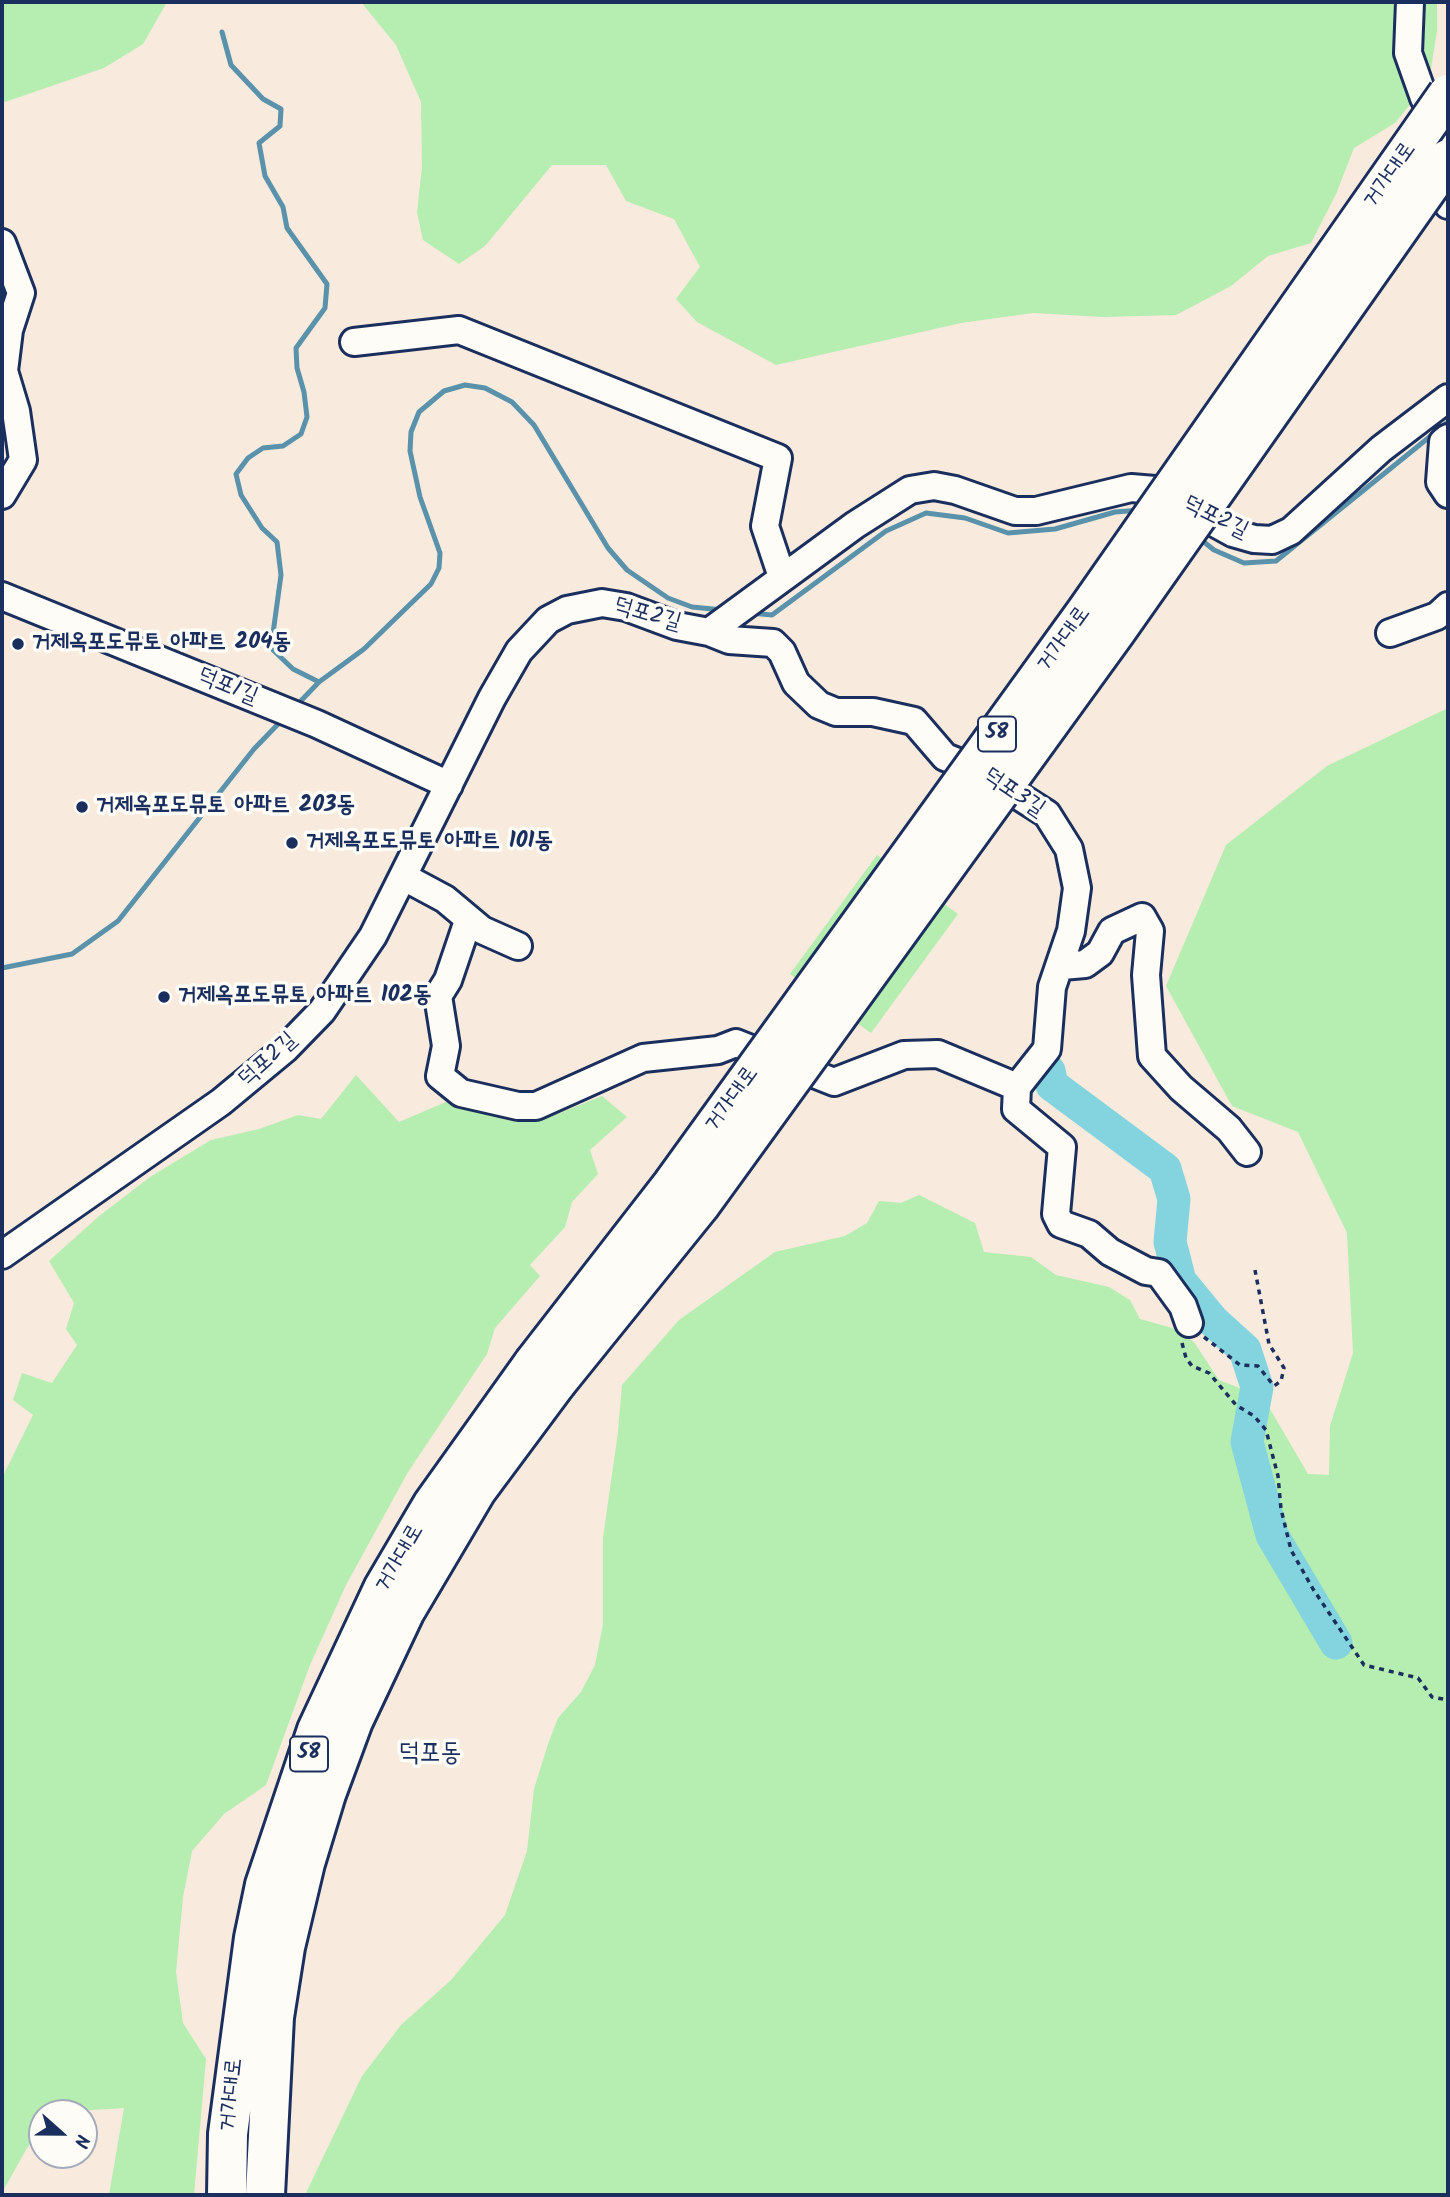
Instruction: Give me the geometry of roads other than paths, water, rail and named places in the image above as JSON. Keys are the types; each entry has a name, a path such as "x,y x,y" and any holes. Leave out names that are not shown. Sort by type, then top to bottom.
{"highway":[{"name":"거가대로","path":"265,2195 274,2017 285,1947 305,1863 353,1721 405,1611 545,1373 672,1185 1086,611 1448,94"},
{"name":"거가대로","path":"227,2195 228,2133 243,2005 265,1885 317,1730 383,1588 426,1514 545,1373 716,1183 1246,449 1448,159"},
{"path":"288,2195 285,2112 288,2061 313,1889 313,1872 305,1863"},
{"path":"213,2195 213,2152 218,2140 228,2133"}],"street":[{"path":"1410,2 1408,53 1424,98 1446,132 1448,205"},
{"path":"2,243 20,293 9,330 4,370 16,411 23,460 2,495"},
{"path":"354,342 459,330 778,458 765,526 782,578"},
{"name":"덕포2길","path":"2,1255 221,1102 285,1049 322,1011 349,975 404,877 519,651 548,620 568,610 602,603 626,607 677,625 728,617 910,489 934,486 955,490 1015,510 1035,511 1131,488 1155,490 1233,533 1254,539 1272,540 1291,531 1437,431 1448,398"},
{"path":"1437,431 1440,482 1448,494"},
{"name":"덕포1길","path":"2,596 317,724 449,785"},
{"path":"1391,634 1437,615 1448,606"},
{"name":"덕포3길","path":"728,617 730,640 773,643 782,652 796,683 819,705 852,715 873,712 914,721 945,757 978,770 1047,814 1069,849 1077,888 1071,931 1062,966 1052,987 1046,1049 1017,1087"},
{"path":"404,877 445,899 468,921 518,946"},
{"path":"1062,966 1085,964 1100,953 1112,931 1142,916 1150,931 1146,975 1152,1056 1181,1088 1230,1129 1247,1152"},
{"path":"468,921 448,980 438,996 446,1046 440,1076 461,1093 518,1106 536,1106 643,1058 718,1049 736,1043 834,1082 904,1055 938,1054 1017,1087 1016,1109 1062,1147 1056,1214 1061,1224 1089,1234 1110,1252 1146,1271 1159,1273 1183,1306 1189,1323"}],"waterway":[{"path":"222,32 231,65 263,99 281,109 280,126 259,143 265,176 283,207 287,228 327,284 325,308 296,348 297,368 307,417 301,434 283,446 263,448 248,458 236,474 241,495 262,528 277,542 281,575 271,648 293,669 319,682"},
{"path":"295,707 319,682 364,649 431,584 439,568 440,553 420,497 410,451 411,432 419,412 444,391 465,385 485,388 512,402 534,425 608,548 627,570 668,598 692,607 723,610"},
{"path":"1199,538 1214,550 1244,563 1276,561 1448,422"},
{"path":"750,613 772,615 886,531 926,513 965,518 1008,533 1055,529 1115,512 1141,510"},
{"path":"2,968 72,954 118,921 254,749 283,719"},
{"path":"1049,1071 1052,1085 1165,1169 1174,1199 1170,1242 1180,1281 1213,1321 1245,1350 1257,1387 1247,1442 1272,1535 1336,1643"}],"place":[{"name":"거제옥포도뮤토 아파트 204동","path":"18,644"},
{"name":"거제옥포도뮤토 아파트 203동","path":"82,807"},
{"name":"거제옥포도뮤토 아파트 101동","path":"292,843"},
{"name":"거제옥포도뮤토 아파트 102동","path":"164,997"}],"district":[{"name":"덕포동","path":"430,1756"}]}
